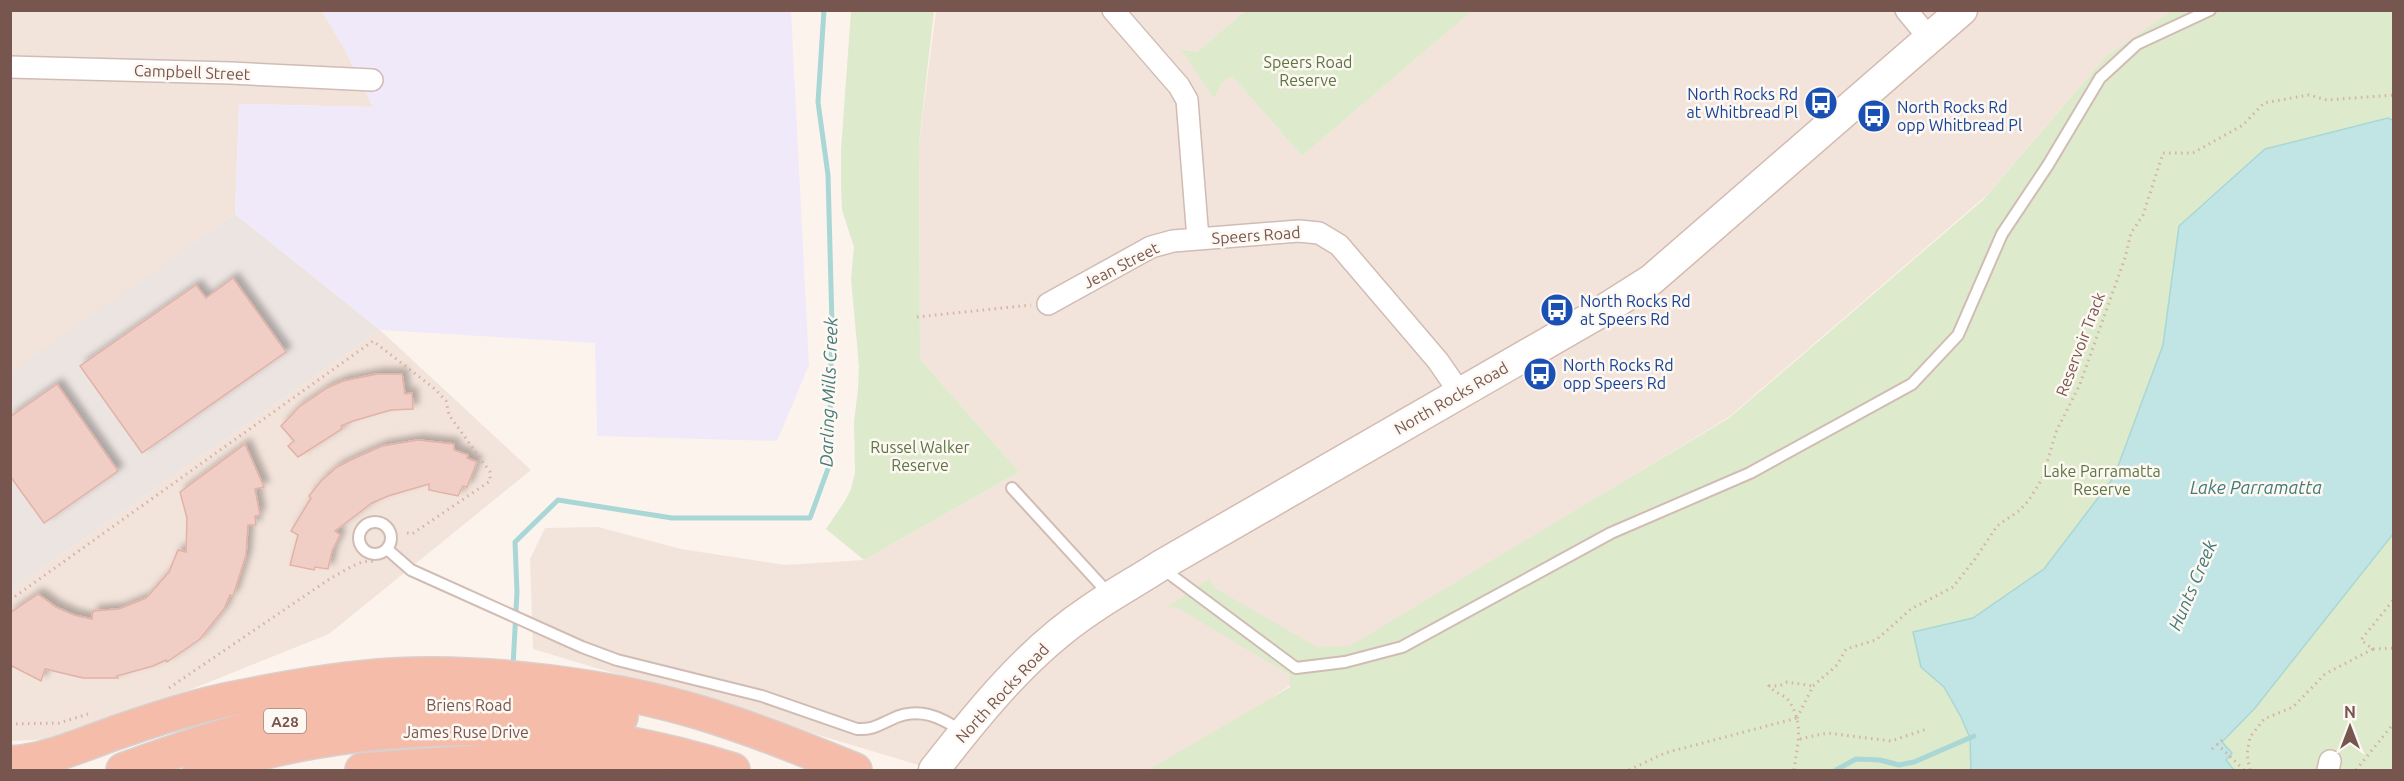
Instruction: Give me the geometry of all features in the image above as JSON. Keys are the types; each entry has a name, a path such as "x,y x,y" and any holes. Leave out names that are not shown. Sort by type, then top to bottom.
{"highway":[{"path":"10,763 34,760 178,712 240,697 369,677 455,702"},
{"path":"362,771 451,763 636,697 696,712 758,732 855,771"},
{"name":"Briens Road","path":"123,771 189,746 283,722 377,707 455,702 561,723 629,718 689,731 815,771"},
{"name":"James Ruse Drive","path":"200,771 270,751 397,731 455,702"},
{"path":"561,723 612,766 649,771"},
{"name":"A28","path":"561,723 733,771"},
{"path":"39,771 81,746"}],"main road":[{"name":"North Rocks Road","path":"934,771 963,732 1039,651 1089,610 1160,566 1599,313 1651,280 1962,10"}],"street":[{"name":"Speers Road","path":"1113,10 1175,81 1187,100 1198,239 1299,231 1326,236 1347,254 1438,361 1461,393"},
{"path":"1906,10 1930,39"},
{"name":"Campbell Street","path":"10,66 372,80"},
{"name":"Jean Street","path":"1047,304 1151,247 1173,241 1198,239"}],"lane":[{"path":"1160,566 1296,668 1345,662 1402,647 1611,533 1750,473 1912,384 1958,335 2002,234 2048,165 2100,78 2137,44 2210,10"},
{"path":"1012,488 1111,597"},
{"path":"387,549 411,570 617,660 762,696 857,729 869,730 893,718 927,713 941,717 963,732"}],"path":[{"name":"Reservoir Track","path":"1797,718 1813,686 1837,665 1846,650 1876,640 1911,609 1953,587 1971,566 1997,526 2020,510 2029,500 2042,479 2056,432 2080,384 2125,258 2131,233 2143,215 2163,153 2193,153 2243,125 2264,103 2309,95 2327,100 2394,95"},
{"path":"917,317 1047,304"},
{"path":"10,600 373,341 435,389 446,401 449,416 490,472 490,482 412,534 403,532"},
{"path":"167,689 331,578 368,560 375,562"},
{"path":"2373,649 2361,640 2394,599"},
{"path":"2250,771 2247,754 2250,737 2264,719 2293,707 2325,674 2373,649 2394,648"},
{"path":"1794,771 1800,739 1797,718 1787,698 1769,686 1779,686 1787,682 1813,686"},
{"path":"10,724 59,723 92,713"},
{"path":"1629,771 1665,753 1797,718"},
{"path":"2356,771 2394,723"},
{"path":"1800,739 1827,734 1891,741 1927,729"},
{"path":"2212,749 2224,738"},
{"path":"2217,744 2244,771"}],"shaded area":[{"path":"11,11 322,11 344,48 373,107 239,104 235,214 11,373"},
{"path":"322,11 791,11 809,365 777,441 597,436 595,343 380,330 235,214 239,104 373,107 344,48"},
{"path":"936,11 1245,11 1197,52 1182,49 1214,99 1222,83 1232,76 1302,156 1472,11 2173,11 2106,56 1987,195 1729,417 1289,686 1167,770 935,770 533,649 530,559 545,528 598,527 681,549 785,565 864,560 1019,472 920,359 919,142"},
{"path":"235,214 380,330 11,590 10,373"},
{"path":"380,330 531,470 329,634 192,689 53,739 11,741 11,590"}],"green space":[{"name":"Russel Walker Reserve","path":"851,11 934,11 919,142 920,359 1019,472 864,560 826,529 845,501 855,473 854,422 859,366 851,279 854,247 842,210 841,185 841,150"},
{"name":"Speers Road Reserve","path":"1245,11 1472,11 1302,156 1232,76 1222,83 1214,99 1181,49 1197,52"},
{"name":"Lake Parramatta Reserve","path":"2172,11 2393,11 2393,770 1148,770 1290,687 1290,675 1176,607 1166,608 1210,578 1213,587 1317,647 1350,646 1729,418 1983,200 2106,56"}],"water":[{"name":"Lake Parramatta","path":"2388,118 2394,121 2393,534 2255,708 2222,742 2232,753 2226,760 2234,770 1971,770 1970,738 1944,687 1921,667 1913,632 1973,618 2044,569 2114,477 2163,345 2179,226 2265,149"}],"building":[{"path":"233,278 286,352 142,453 80,366 196,285 206,298"},
{"path":"377,374 402,374 405,394 412,393 413,409 391,410 341,426 342,429 298,457 288,446 294,441 281,426 299,407 327,388 343,381"},
{"path":"57,384 118,471 44,523 10,476 10,417"},
{"path":"418,440 454,444 454,450 468,455 467,458 477,462 467,487 463,486 458,496 429,490 429,484 388,496 372,503 335,531 340,535 332,551 328,569 315,567 314,570 290,565 298,535 291,531 311,498 309,496 321,481 337,467 382,446"},
{"path":"245,444 264,487 255,489 260,515 255,516 256,525 248,525 246,555 233,596 230,595 224,609 200,639 167,662 166,660 117,676 118,678 83,678 45,669 41,681 10,665 10,613 38,594 56,607 74,615 92,619 93,611 119,609 146,598 169,572 178,550 186,552 187,518 180,492"}],"waterway":[{"name":"Darling Mills Creek","path":"513,666 517,592 515,542 558,500 672,518 810,518 829,466 832,324 828,175 818,102 824,10"},
{"name":"Hunts Creek","path":"1836,770 1856,759 1880,760 1899,765 1914,762 1974,736"}],"place":[{"name":"North Rocks Rd at Whitbread Pl","path":"1821,103"},
{"name":"North Rocks Rd opp Whitbread Pl","path":"1874,116"},
{"name":"North Rocks Rd at Speers Rd","path":"1557,310"},
{"name":"North Rocks Rd opp Speers Rd","path":"1540,374"}]}
